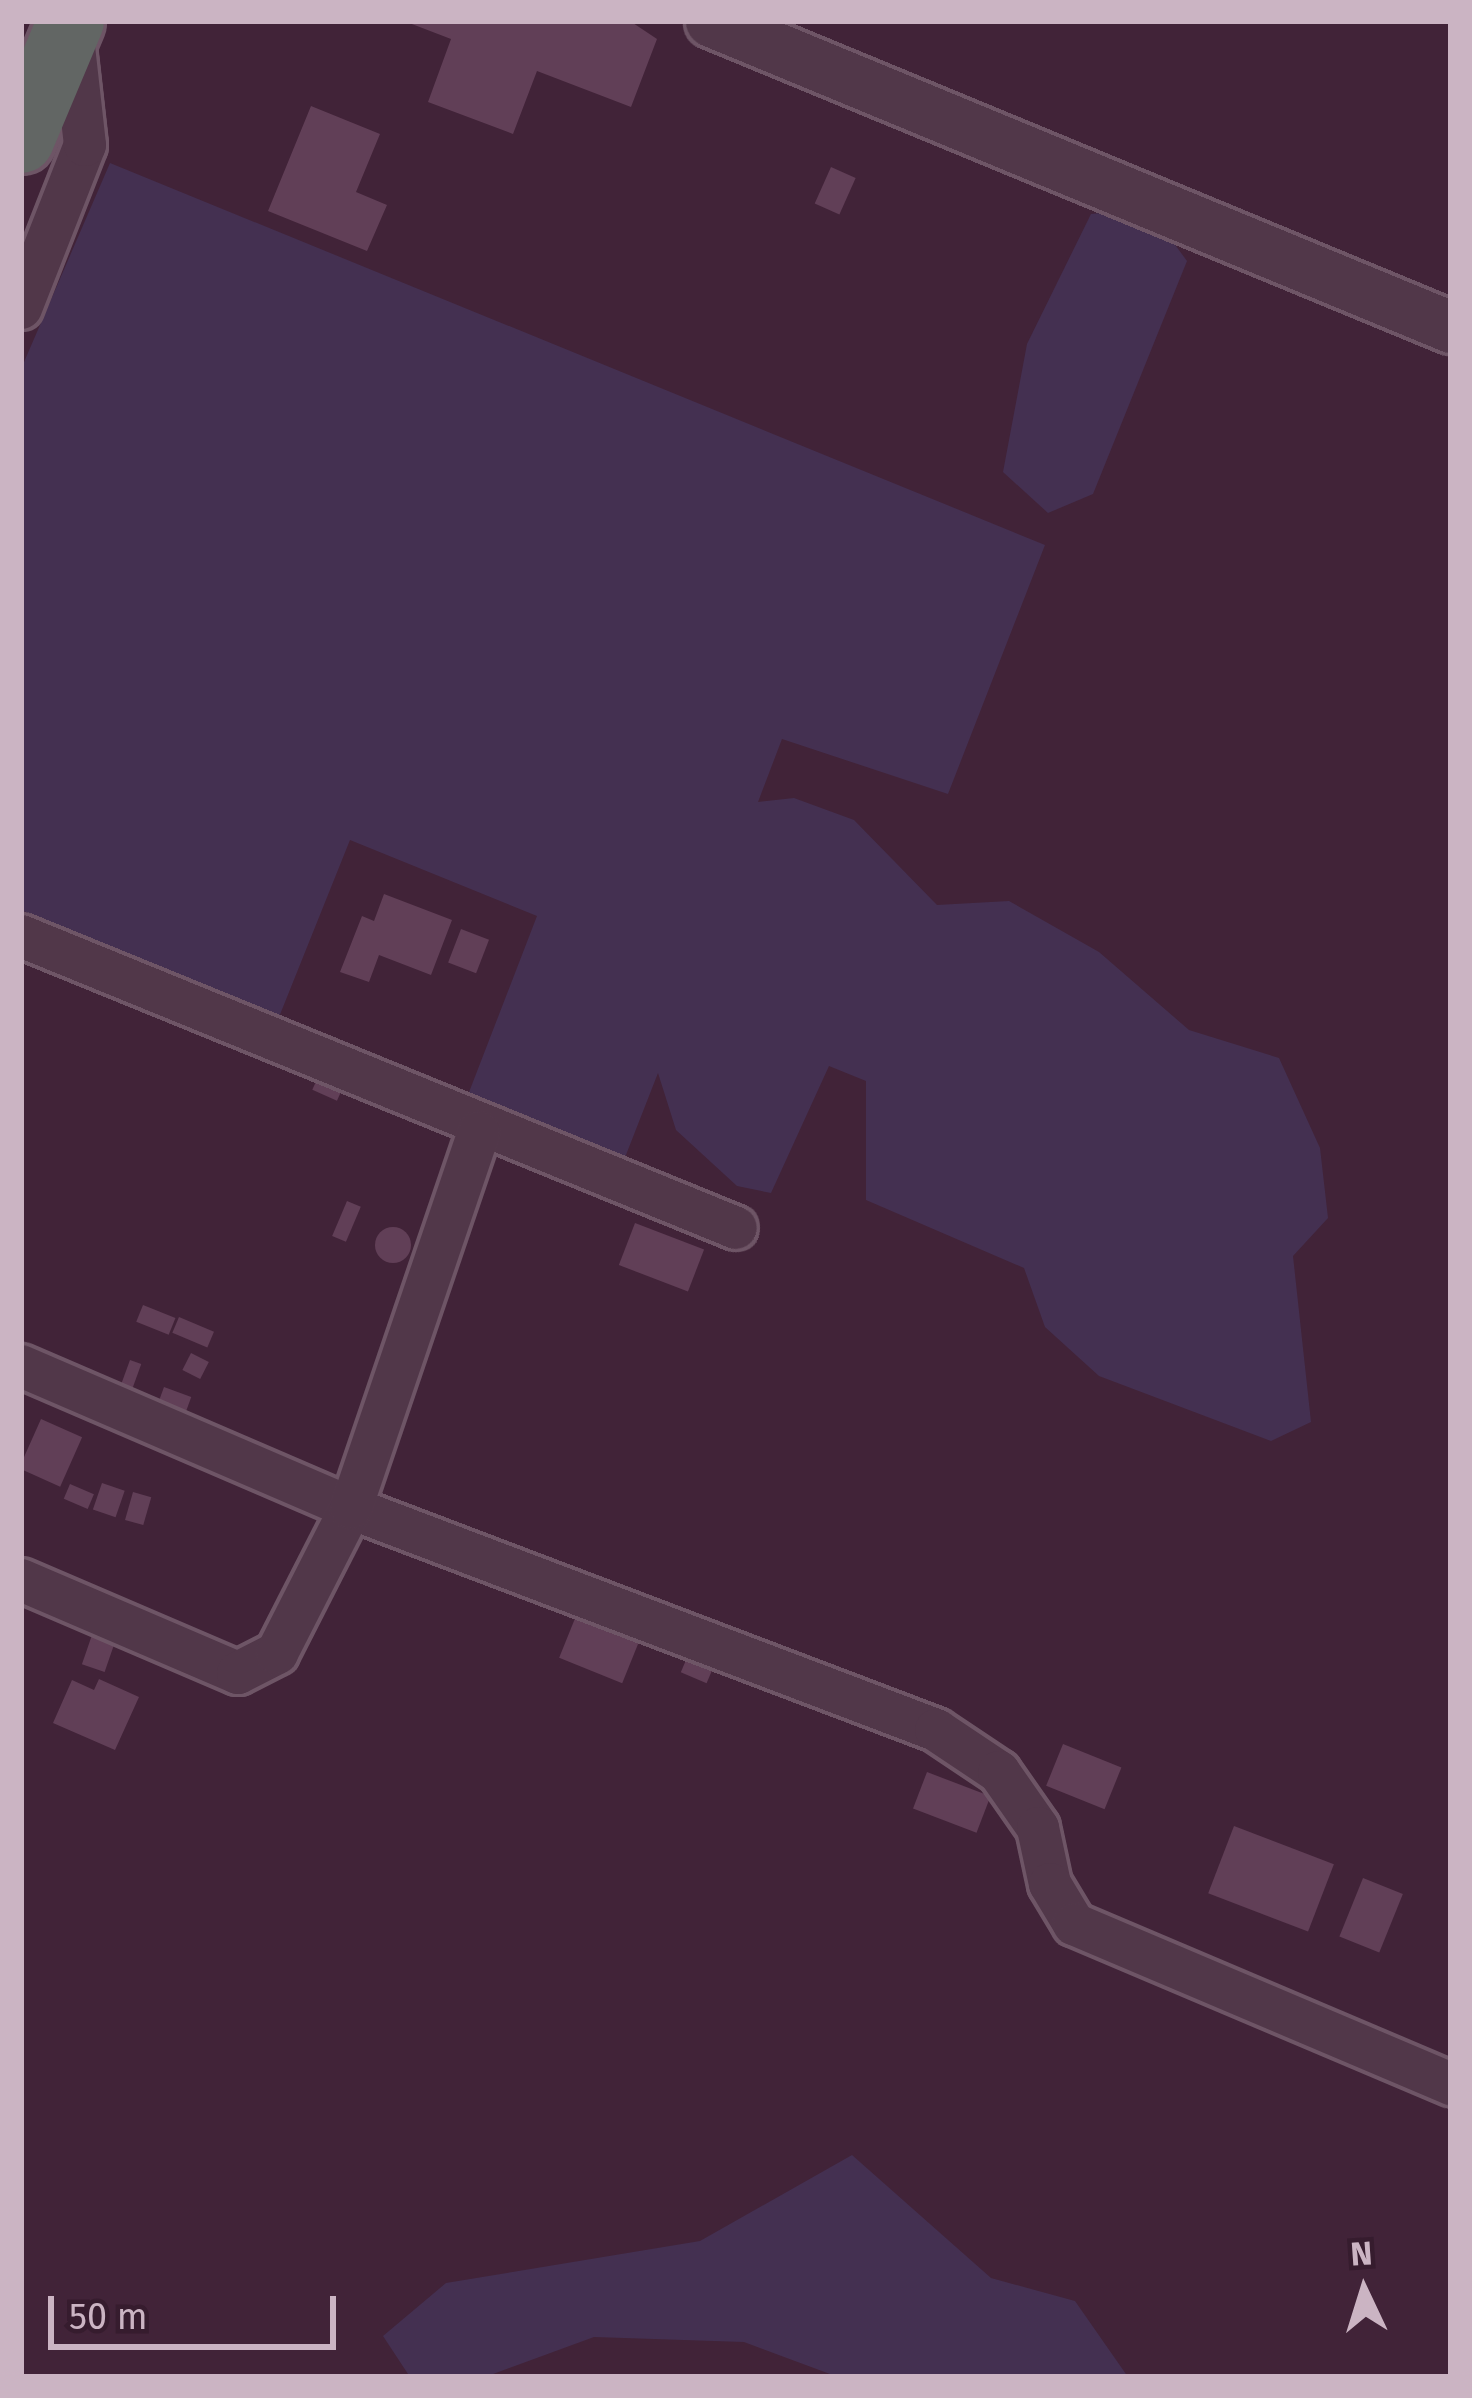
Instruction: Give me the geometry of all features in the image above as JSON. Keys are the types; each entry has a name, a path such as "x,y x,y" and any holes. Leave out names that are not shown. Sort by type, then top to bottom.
{"highway":[{"path":"21,140 71,22"}],"street":[{"path":"711,21 1451,327"},
{"path":"21,308 85,145 71,22"},
{"path":"21,936 479,1132 736,1228"},
{"path":"21,1580 238,1672 277,1652 351,1508 479,1132"},
{"path":"21,1366 351,1508 936,1730 999,1772 1025,1809 1074,1924 1451,2084"}],"shaded area":[{"path":"110,163 1045,545 948,794 782,739 758,802 794,798 854,820 937,905 1009,901 1099,952 1189,1030 1279,1058 1320,1148 1328,1218 1293,1256 1311,1422 1271,1441 1099,1376 1045,1327 1024,1268 866,1200 866,1081 829,1066 771,1193 737,1186 676,1130 658,1073 624,1160 466,1100 537,916 350,840 279,1017 21,910 21,369"},
{"path":"1148,208 1187,261 1093,494 1048,513 1003,472 1027,344 1091,214"},
{"path":"852,2155 991,2278 1075,2301 1128,2377 838,2377 744,2342 594,2337 485,2377 410,2377 383,2336 446,2283 700,2241"}],"building":[{"path":"404,21 630,21 657,39 631,107 537,71 513,134 428,102 451,39"},
{"path":"311,106 380,134 356,192 387,205 367,251 268,211"},
{"path":"831,167 856,178 839,215 815,204"},
{"path":"384,894 452,920 431,975 379,955 369,982 340,972 362,916 374,921"},
{"path":"461,929 489,940 476,973 448,963"},
{"path":"318,1077 343,1088 337,1101 312,1090"},
{"path":"347,1201 361,1207 346,1242 332,1236"},
{"path":"635,1223 704,1250 688,1292 619,1265"},
{"path":"393,1227 406,1232 411,1245 406,1258 393,1263 380,1258 375,1245 380,1232"},
{"path":"143,1305 175,1318 169,1335 136,1322"},
{"path":"179,1317 214,1332 207,1347 172,1333"},
{"path":"191,1353 209,1362 200,1379 182,1370"},
{"path":"130,1360 141,1364 132,1390 120,1386"},
{"path":"164,1387 191,1397 185,1413 158,1403"},
{"path":"41,1419 82,1437 60,1487 21,1469"},
{"path":"102,1483 125,1491 116,1517 93,1509"},
{"path":"70,1484 94,1494 88,1509 64,1499"},
{"path":"133,1492 151,1497 143,1525 125,1520"},
{"path":"576,1616 639,1641 622,1683 559,1658"},
{"path":"92,1635 115,1643 105,1672 82,1664"},
{"path":"689,1653 715,1664 707,1683 681,1672"},
{"path":"99,1679 139,1697 115,1750 53,1723 72,1680 94,1690"},
{"path":"1063,1744 1121,1768 1105,1809 1046,1786"},
{"path":"927,1772 990,1796 977,1833 913,1808"},
{"path":"1234,1826 1334,1864 1308,1932 1208,1893"},
{"path":"1363,1878 1403,1894 1379,1953 1339,1936"}]}
